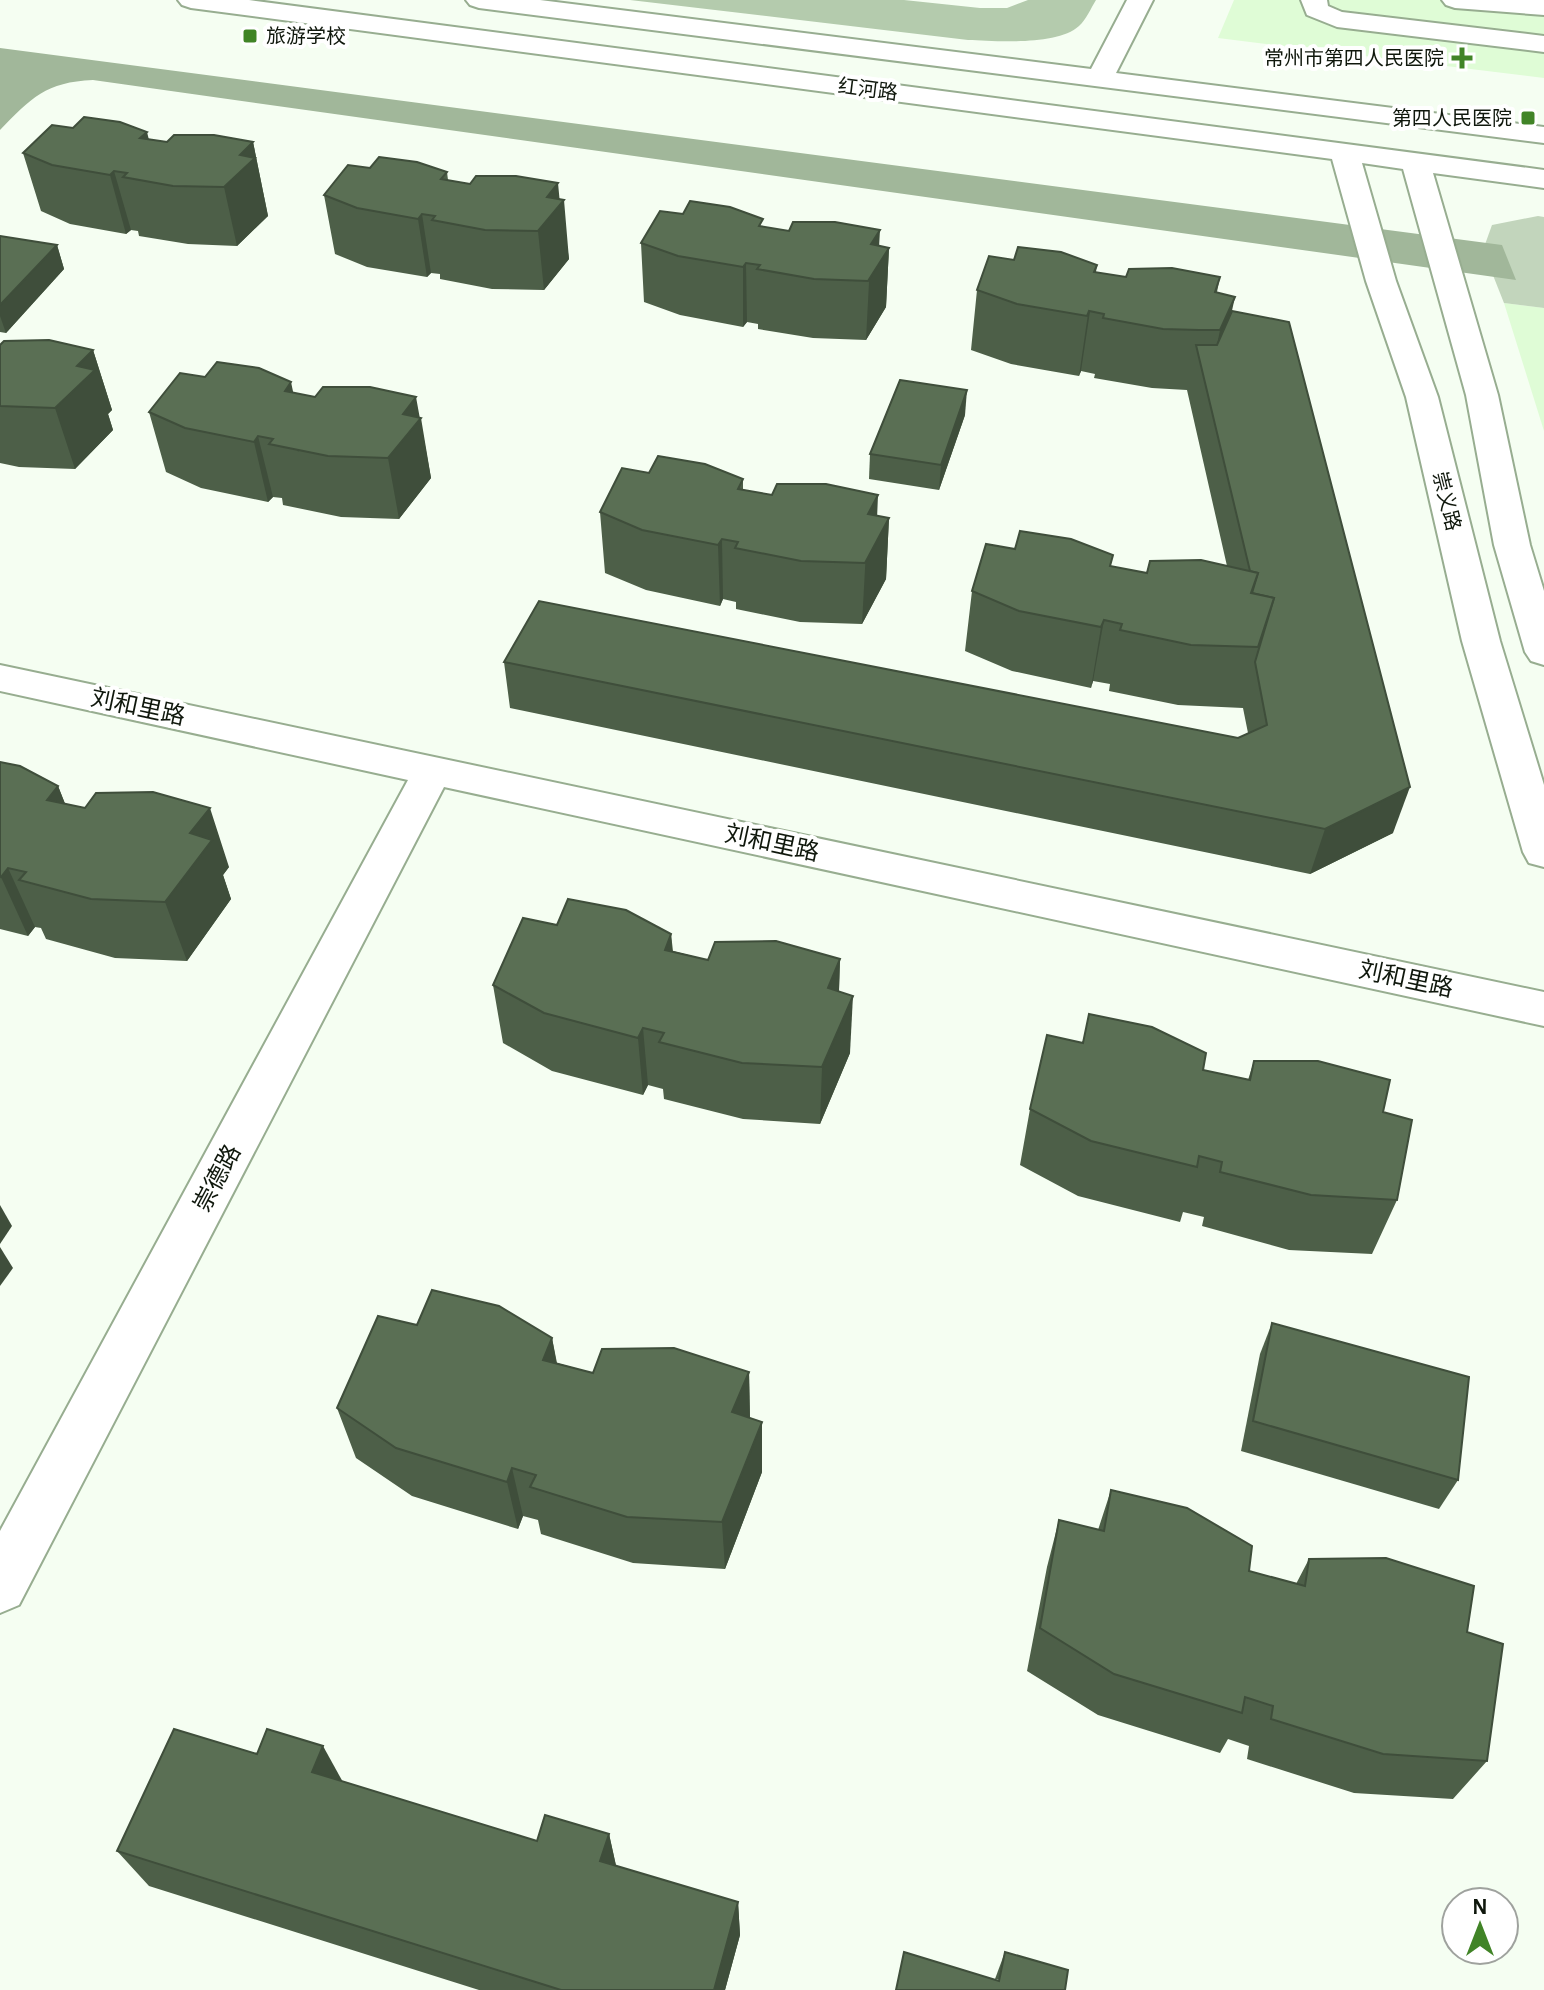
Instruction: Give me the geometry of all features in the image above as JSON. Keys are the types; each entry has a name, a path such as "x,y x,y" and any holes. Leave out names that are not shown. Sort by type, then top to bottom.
{"street":[{"name":"红河路","path":"191,0 1544,179"},
{"name":"红河路","path":"479,0 1544,135"},
{"path":"1099,79 1140,0"},
{"path":"1314,0 1316,10 1337,19 1544,44"},
{"path":"1455,0 1544,7"},
{"name":"崇义路","path":"1344,152 1362,205 1381,281 1422,397 1481,641 1544,852"},
{"path":"1416,163 1482,395 1512,545 1544,652"},
{"name":"刘和里路","path":"0,678 1544,1009"},
{"name":"崇德路","path":"0,1586 433,771"}],"shaded area":[{"path":"630,0 904,0 1007,8 1028,0 1096,0 1082,23 1069,32 1056,37 1010,41 968,40"},
{"name":"常州市第四人民医院","path":"1234,0 1544,0 1544,78 1218,38"},
{"path":"0,48 1502,245 1516,280 93,80 51,88 21,109 0,130"},
{"path":"1544,217 1544,308 1504,303 1483,250 1492,225"},
{"path":"1504,303 1544,308 1544,431"}],"building":[{"path":"84,117 120,122 147,132 140,138 167,142 174,135 214,135 253,142 240,155 255,158 224,187 173,186 123,177 127,173 114,171 110,175 52,165 23,153 52,125 73,128"},
{"path":"379,157 417,162 447,172 441,179 470,184 476,176 516,176 558,183 547,197 564,200 538,231 485,230 432,220 435,216 422,214 418,219 357,208 324,195 348,165 370,168"},
{"path":"690,201 730,207 763,219 759,226 789,231 793,222 835,222 880,230 871,244 889,248 868,281 814,279 757,269 760,265 746,263 743,267 678,256 641,243 660,211 683,214"},
{"path":"0,236 57,245 0,305"},
{"path":"1018,247 1061,252 1097,265 1094,272 1126,277 1129,269 1172,268 1220,277 1215,292 1235,297 1220,330 1199,330 1163,329 1103,318 1104,314 1089,311 1087,316 1017,304 977,290 989,256 1014,260"},
{"path":"1232,311 1289,322 1410,787 1325,829 504,662 539,601 1238,738 1267,725 1255,662 1274,598 1252,593 1258,573 1250,571 1196,345 1217,345"},
{"path":"49,340 93,350 77,366 95,370 55,408 0,406 0,345 4,341"},
{"path":"217,362 259,368 291,382 285,391 315,397 323,387 370,387 416,397 403,414 421,418 388,458 328,456 269,444 273,439 258,436 254,442 185,428 149,412 180,373 205,377"},
{"path":"900,380 967,390 941,465 870,454"},
{"path":"658,456 705,464 743,479 738,489 772,495 777,484 826,484 878,495 868,514 889,518 865,563 801,561 735,548 738,542 722,539 718,545 642,530 600,512 622,468 649,473"},
{"path":"1020,531 1071,539 1113,555 1110,566 1147,573 1150,561 1201,560 1258,573 1251,593 1274,598 1258,647 1191,645 1120,630 1122,624 1104,620 1101,627 1019,611 972,591 986,544 1015,549"},
{"path":"0,762 20,766 58,786 47,800 85,808 96,793 153,792 210,808 190,833 212,840 165,902 91,899 19,880 26,872 8,868 1,877"},
{"path":"568,899 626,910 671,934 665,950 708,960 715,942 776,941 840,959 828,988 853,996 822,1067 742,1063 659,1042 664,1033 643,1028 638,1038 544,1013 493,985 523,918 557,925"},
{"path":"1089,1014 1152,1027 1206,1053 1203,1070 1250,1080 1254,1061 1318,1061 1390,1080 1383,1112 1412,1120 1397,1200 1311,1195 1220,1172 1222,1162 1199,1156 1197,1167 1091,1141 1030,1109 1047,1035 1083,1043"},
{"path":"432,1290 499,1306 552,1338 543,1360 593,1373 602,1349 674,1348 749,1372 732,1412 762,1422 722,1522 627,1517 530,1487 536,1475 512,1468 507,1482 396,1448 337,1408 378,1316 417,1325"},
{"path":"1272,1323 1469,1377 1458,1480 1253,1421"},
{"path":"1111,1490 1187,1508 1252,1546 1249,1571 1305,1586 1309,1559 1386,1558 1474,1586 1467,1632 1503,1644 1487,1761 1383,1754 1271,1719 1273,1706 1245,1697 1242,1713 1114,1674 1040,1628 1059,1520 1104,1531"},
{"path":"174,1729 257,1754 267,1729 323,1746 312,1772 537,1841 545,1815 609,1834 600,1861 738,1902 714,1990 561,1990 117,1851"},
{"path":"904,1952 999,1981 1005,1952 1068,1970 1065,1990 896,1990"}],"place":[{"name":"旅游学校","path":"250,36"},
{"name":"常州市第四人民医院","path":"1462,58"},
{"name":"第四人民医院","path":"1528,118"}]}
